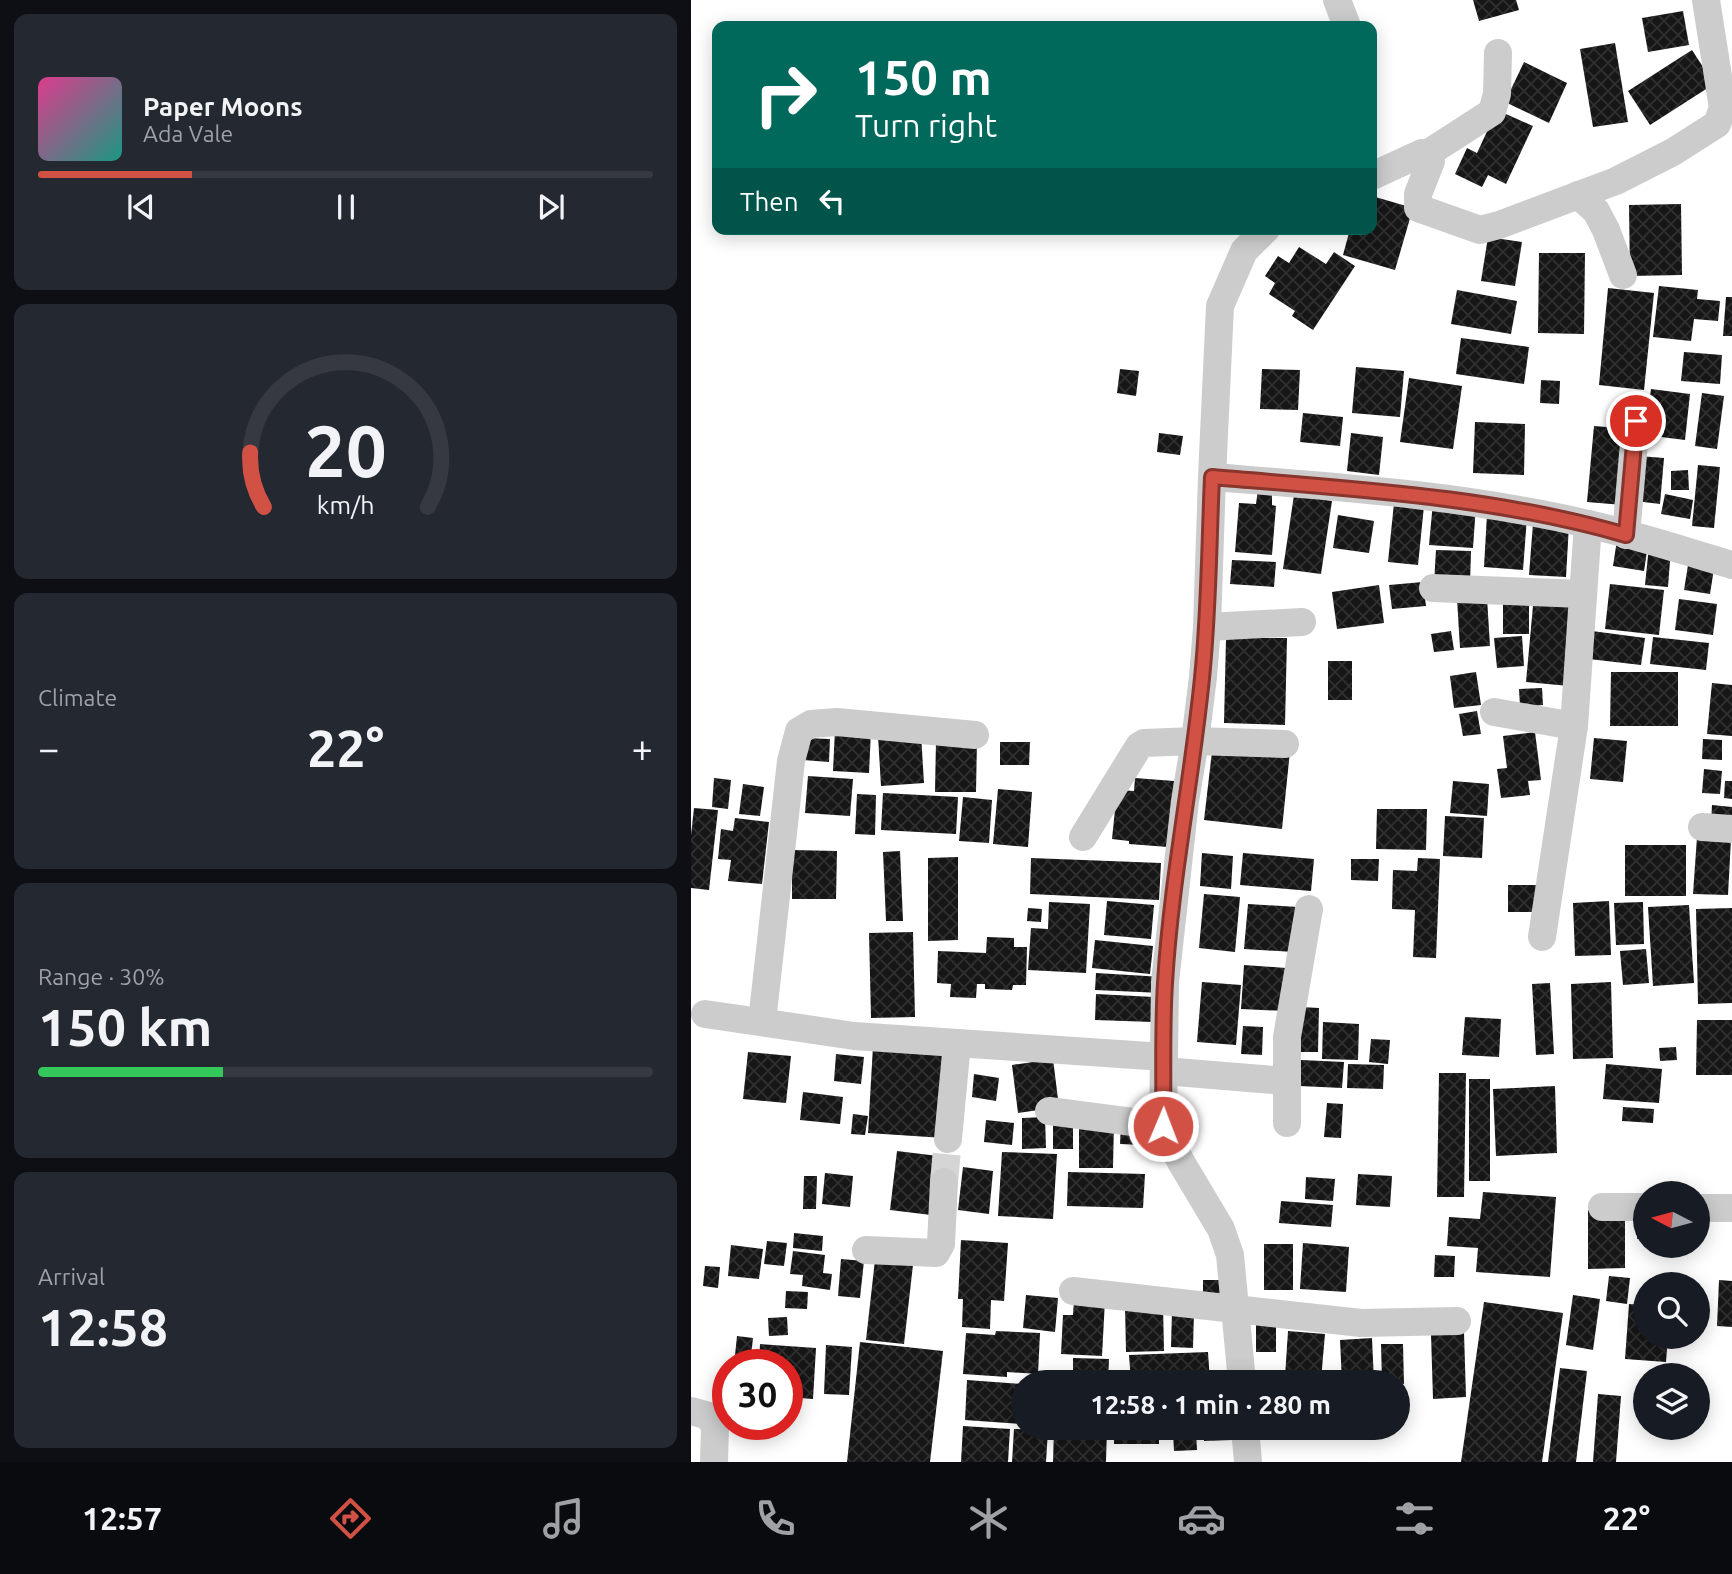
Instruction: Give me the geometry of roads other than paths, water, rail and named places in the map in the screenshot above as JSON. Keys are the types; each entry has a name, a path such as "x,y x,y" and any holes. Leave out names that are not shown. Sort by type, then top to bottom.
{"street":[{"path":"1337,0 1345,21"},
{"path":"1427,154 1431,161 1418,194 1418,208 1480,230 1616,181 1673,152 1717,124 1723,108 1723,62 1706,0"},
{"path":"1377,174 1422,153 1427,154 1492,112 1497,94 1498,53"},
{"path":"1578,195 1596,211 1623,275"},
{"path":"1241,1370 1230,1255 1221,1229 1163,1126 1165,982 1207,627 1220,306 1243,251 1260,235"},
{"path":"1626,535 1636,421"},
{"path":"1212,477 1401,493 1588,524 1732,565"},
{"path":"1542,937 1574,726 1588,524"},
{"path":"1432,587 1583,594"},
{"path":"1207,627 1302,622"},
{"path":"1494,712 1574,726"},
{"path":"762,1022 791,761 799,731 811,724 837,722 975,735"},
{"path":"1083,837 1139,746 1152,741 1285,744"},
{"path":"1702,827 1732,829"},
{"path":"1287,1124 1287,1037 1309,909"},
{"path":"705,1014 854,1036 957,1043 1164,1064 1286,1081"},
{"path":"948,1139 957,1043"},
{"path":"1049,1111 1163,1126"},
{"path":"866,1250 936,1253 941,1244 944,1182"},
{"path":"1602,1207 1633,1207"},
{"path":"1710,1208 1732,1208"},
{"path":"1073,1291 1361,1323 1457,1321"},
{"path":"691,1411 709,1416 715,1427 714,1462"},
{"path":"1246,1440 1247,1462"}],"tunnel":[{"path":"944,1182 948,1139"}]}
